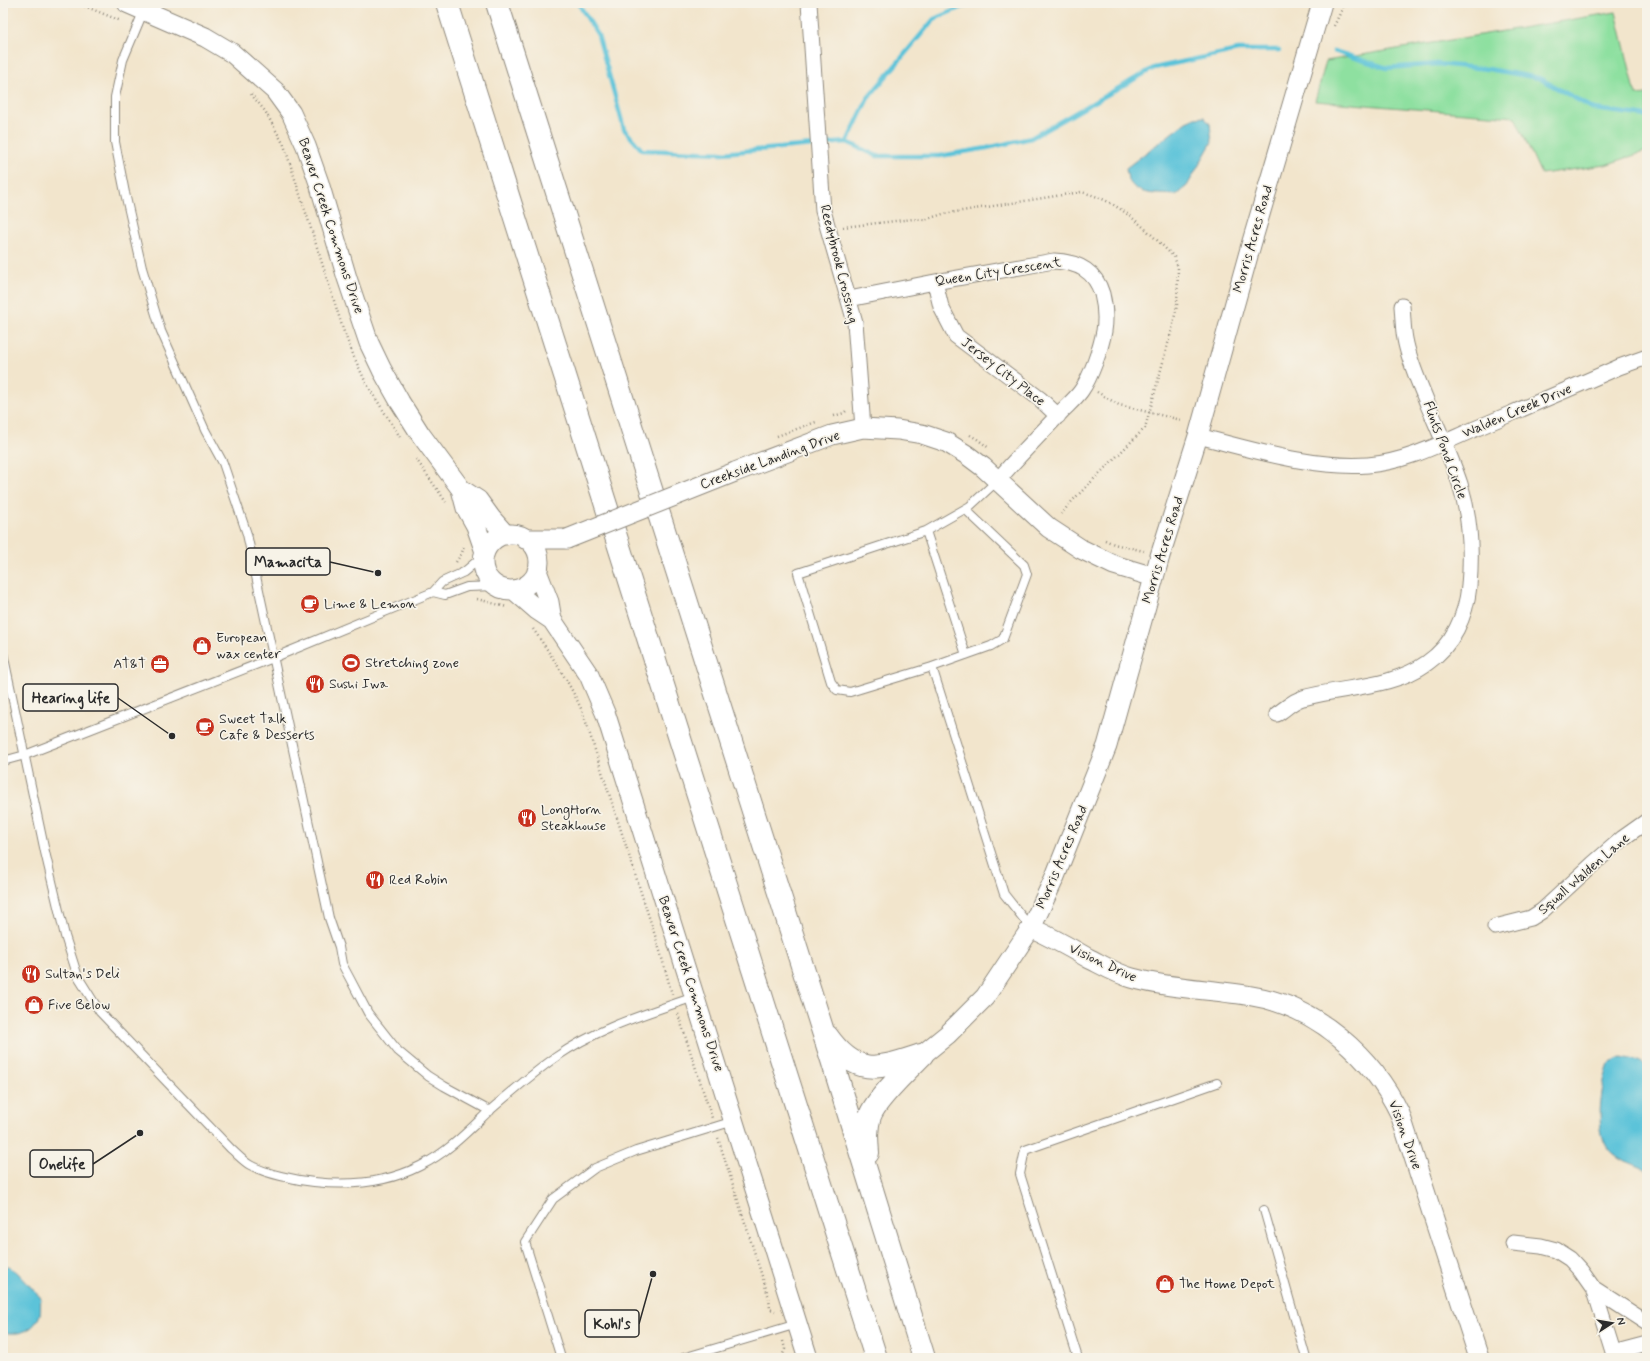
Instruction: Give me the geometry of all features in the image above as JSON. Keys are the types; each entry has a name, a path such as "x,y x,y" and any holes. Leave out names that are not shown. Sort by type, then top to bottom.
{"highway":[{"path":"447,3 876,1358"},
{"path":"497,3 823,1032 924,1358"},
{"path":"823,1032 844,1055 854,1062 866,1067 872,1068 888,1066 922,1055"},
{"path":"872,1188 867,1139 871,1114 881,1099 922,1055"}],"street":[{"name":"Reedybrook Crossing","path":"809,3 823,211 834,252 849,298 854,322 863,428"},
{"name":"Morris Acres Road","path":"922,1055 948,1034 985,997 1032,928 1054,879 1107,746 1154,578 1198,436 1251,245 1322,3"},
{"name":"Beaver Creek Commons Drive","path":"136,6 205,37 232,53 275,91 291,113 306,146 319,183 347,278 369,344 400,402 421,435 461,489 478,500 490,518 506,535"},
{"name":"Queen City Crescent","path":"849,298 1054,261 1066,261 1078,265 1094,277 1104,302 1104,330 1091,371 1082,390 1009,466 998,480"},
{"name":"Jersey City Place","path":"935,282 940,308 956,336 1040,399 1058,416"},
{"name":"Flints Pond Circle","path":"1277,714 1301,698 1376,684 1399,678 1414,671 1429,662 1449,641 1460,624 1468,602 1470,576 1468,515 1460,483 1414,370 1405,340 1402,306"},
{"name":"Walden Creek Drive","path":"1198,436 1314,462 1345,465 1369,465 1405,458 1619,367 1647,357"},
{"name":"Creekside Landing Drive","path":"525,539 567,539 832,435 863,428 922,434 946,442 967,455 998,480 1049,528 1081,550 1114,565 1154,578"},
{"name":"Beaver Creek Commons Drive","path":"461,489 466,508 476,526 484,554"},
{"path":"506,535 519,536 525,539 535,549 538,567 534,578 513,599 508,590 496,586 486,576 483,562 484,554 493,540 506,535"},
{"name":"Creekside Landing Drive","path":"538,567 567,539"},
{"name":"Beaver Creek Commons Drive","path":"538,567 549,602 552,620"},
{"name":"Beaver Creek Commons Drive","path":"513,599 537,610 552,620 588,675 606,715 808,1358"},
{"name":"Squall Walden Lane","path":"1495,927 1532,918 1542,911 1623,838 1647,821"},
{"name":"Vision Drive","path":"1032,928 1129,978 1152,984 1253,996 1276,1001 1328,1027 1357,1052 1385,1086 1400,1114 1479,1358"},
{"path":"1513,1242 1541,1246 1563,1254 1581,1271 1593,1288 1614,1356 1647,1344"},
{"path":"1593,1288 1647,1323"}],"lane":[{"path":"136,6 118,77 115,97 117,150 142,268 161,331 205,430 223,462 247,534 329,918 339,947 342,964 368,1013 398,1050 439,1083 490,1111"},
{"path":"965,508 1024,564 1026,574 1003,639 991,646 932,667 850,692 837,690 831,682 798,573 926,531 965,508 998,480"},
{"path":"926,531 966,655"},
{"path":"3,760 25,755 273,658 433,592 442,582 464,572 484,554"},
{"path":"433,592 445,595 467,587 496,586"},
{"path":"3,653 47,859 67,942 78,977 100,1012 231,1149 249,1165 290,1178 338,1184 379,1180 420,1167 454,1144 490,1111 557,1056 600,1031 620,1022 695,997"},
{"path":"932,667 1004,894 1032,928"},
{"path":"1078,1358 1020,1174 1025,1150 1217,1084"},
{"path":"561,1358 525,1242 553,1199 596,1168 636,1151 734,1121"},
{"path":"1264,1210 1306,1358"},
{"path":"683,1358 797,1324"}],"path":[{"path":"77,3 119,20"},
{"path":"841,228 845,225 913,219 924,220 943,214 1081,192 1104,199 1117,206 1174,257 1178,267 1178,297 1172,328 1145,428 1061,514"},
{"path":"1094,390 1119,405 1181,420"},
{"path":"1056,510 1065,518"},
{"path":"1100,538 1114,544 1144,551"},
{"path":"471,599 513,599"},
{"path":"530,624 563,672 583,713 658,944 670,986"},
{"path":"681,1022 710,1113"},
{"path":"719,1142 769,1298 770,1309 775,1311"},
{"path":"785,1348 783,1354 787,1358"}],"green space":[{"path":"1616,12 1636,95 1647,94 1647,151 1605,165 1541,174 1515,117 1315,101 1326,61"}],"water":[{"path":"1204,117 1210,124 1212,142 1187,186 1176,195 1144,192 1132,185 1128,178 1126,168 1186,122 1195,118"},
{"path":"1622,1057 1638,1061 1647,1067 1647,1170 1613,1154 1606,1146 1602,1136 1600,1123 1601,1096 1607,1071 1610,1062"},
{"path":"3,1263 17,1272 41,1298 38,1320 30,1328 20,1333 3,1332"}],"waterway":[{"path":"578,3 598,35 624,129 642,150 722,153 847,142 877,156 940,156 987,148 1031,138 1154,68 1238,50 1279,50"},
{"path":"847,142 868,98 934,19 971,3"},
{"path":"1334,51 1387,68 1437,64 1488,69 1539,78 1594,109 1647,116"}],"place":[{"name":"Mamacita","path":"378,573"},
{"name":"Lime & Lemon","path":"310,604"},
{"name":"European wax center","path":"202,646"},
{"name":"Stretching zone","path":"351,663"},
{"name":"AT&T","path":"160,664"},
{"name":"Sushi Iwa","path":"315,684"},
{"name":"Sweet Talk Cafe & Desserts","path":"205,727"},
{"name":"Hearing life","path":"172,736"},
{"name":"LongHorn Steakhouse","path":"527,818"},
{"name":"Red Robin","path":"375,880"},
{"name":"Sultan's Deli","path":"31,974"},
{"name":"Five Below","path":"34,1005"},
{"name":"Onelife","path":"140,1133"},
{"name":"Kohl's","path":"653,1274"},
{"name":"The Home Depot","path":"1165,1284"}]}
